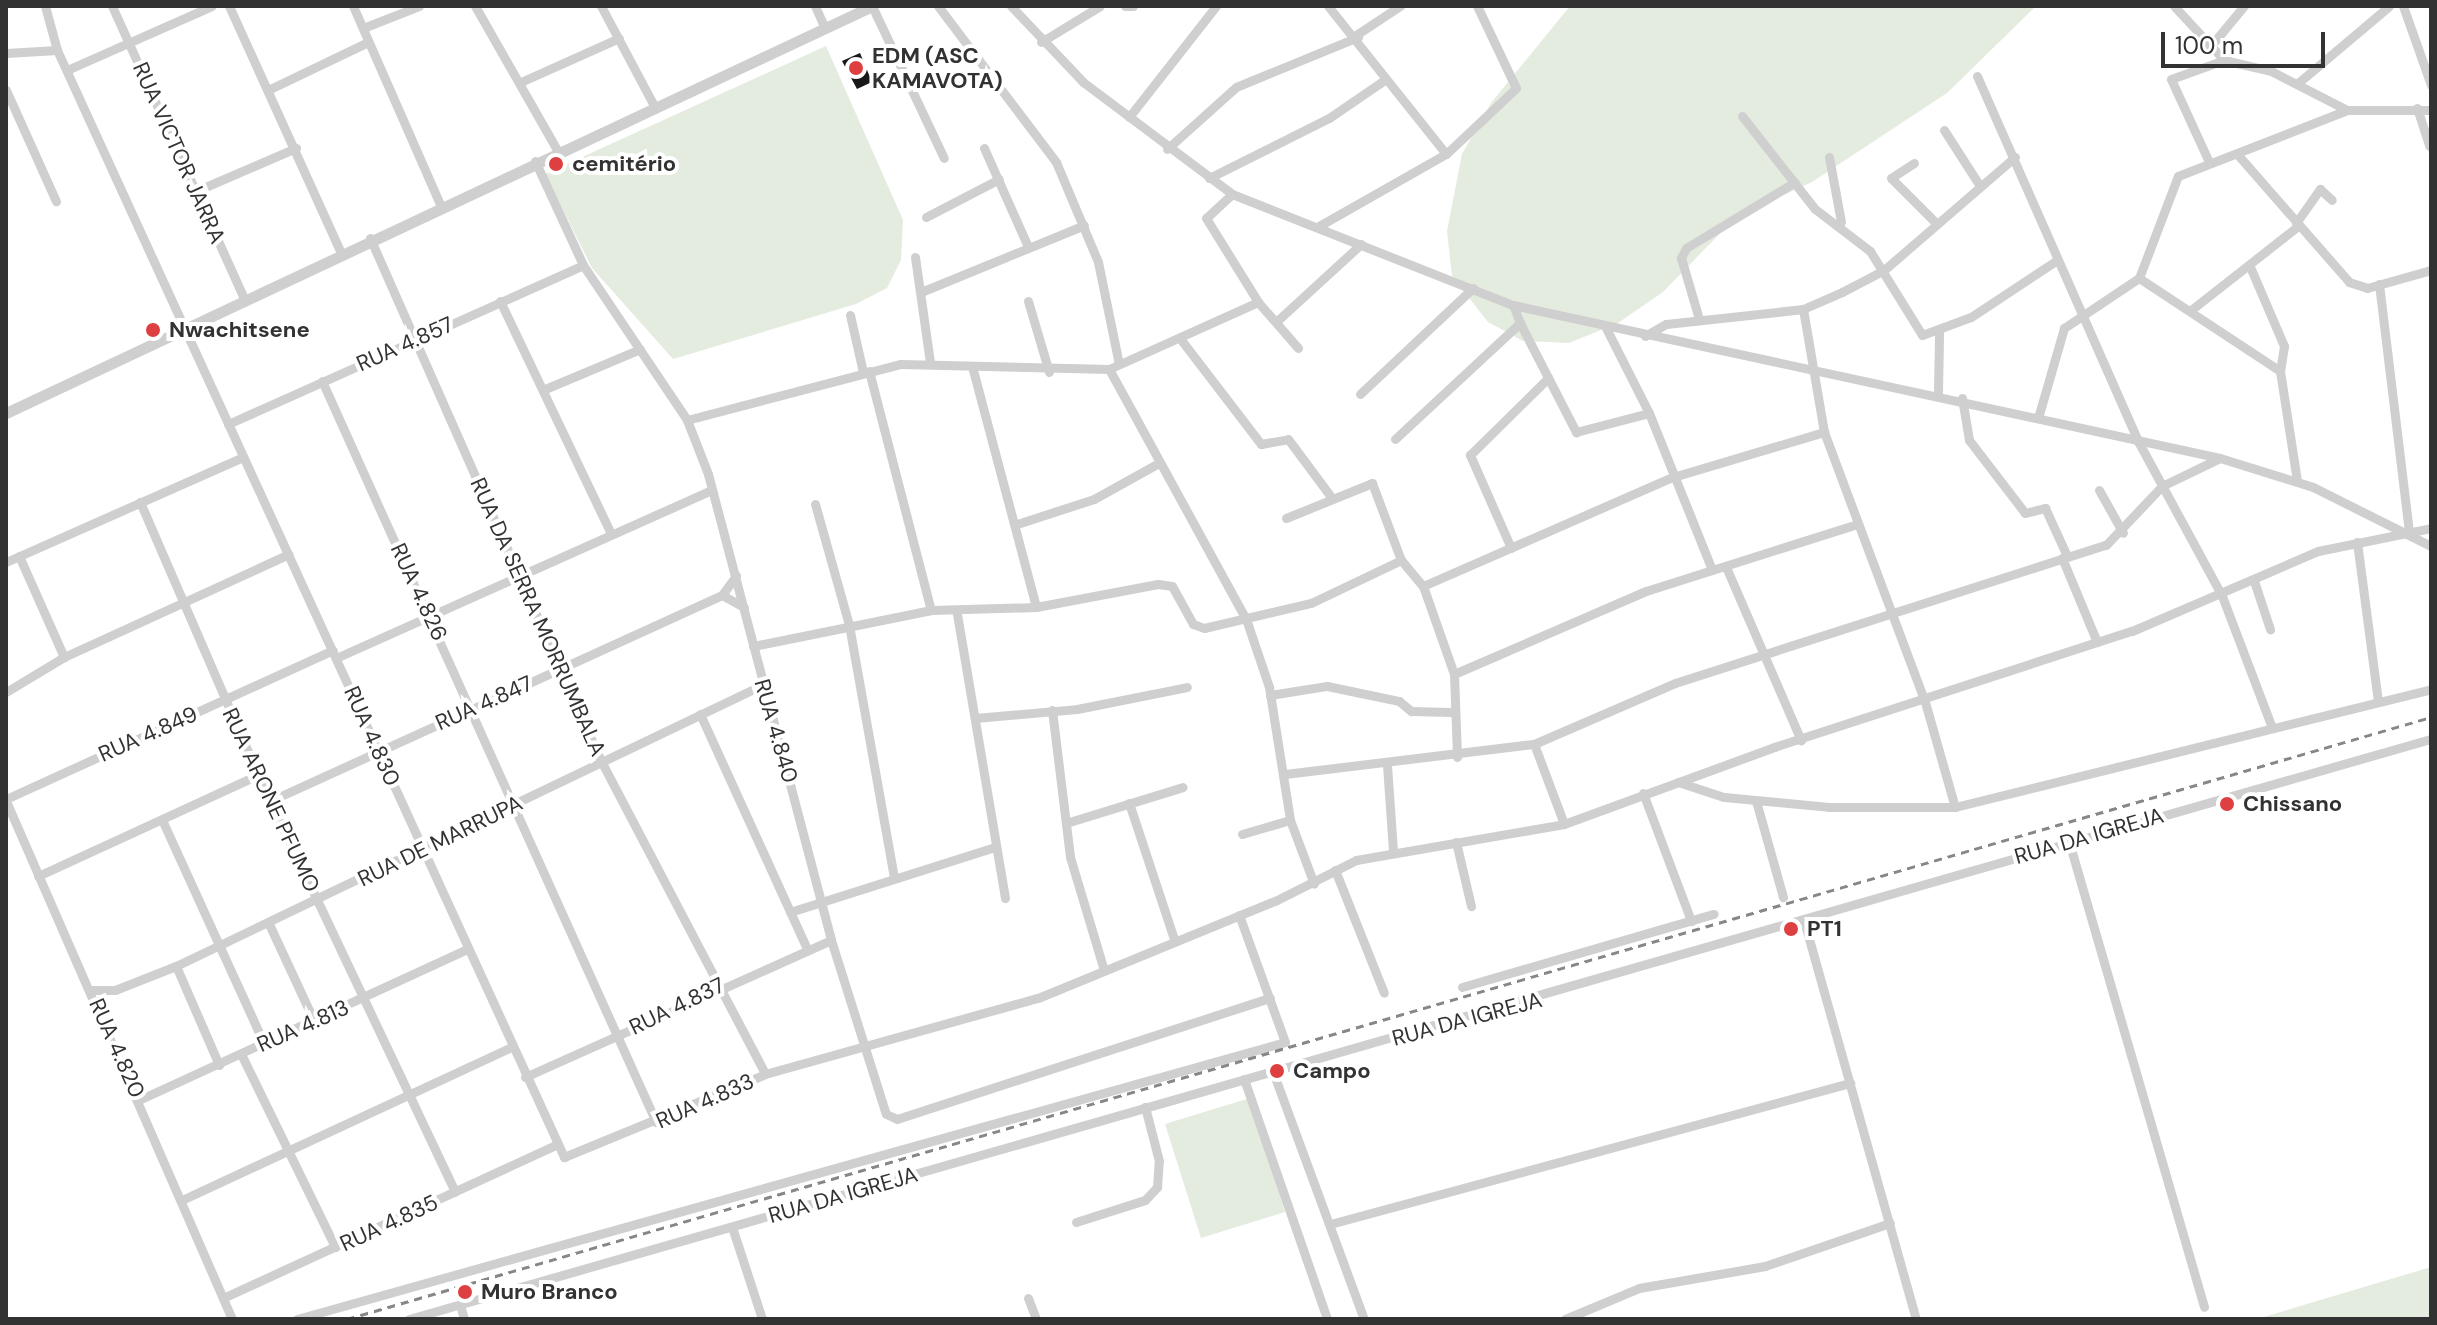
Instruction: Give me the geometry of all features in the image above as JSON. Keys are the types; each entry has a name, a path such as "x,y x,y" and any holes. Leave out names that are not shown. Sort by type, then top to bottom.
{"street":[{"name":"RUA 4.830","path":"45,6 57,50 378,750 554,1146"},
{"name":"RUA VICTOR JARRA","path":"112,6 245,301"},
{"path":"67,70 212,6"},
{"path":"229,6 270,89 341,253"},
{"path":"353,6 441,206"},
{"path":"363,28 419,6"},
{"path":"475,6 523,81 557,150"},
{"path":"601,6 653,104"},
{"path":"815,6 825,28"},
{"path":"6,413 653,104 872,6 944,158"},
{"path":"938,6 1042,140 1084,225 1119,364"},
{"path":"1011,6 1041,42 1129,117 1167,149 1232,194 1513,305 1606,328 1962,398 2139,443 2220,458 2297,481 2409,532 2431,546"},
{"path":"1041,42 1100,6"},
{"path":"1125,6 1133,6"},
{"path":"1129,117 1216,6"},
{"path":"1328,6 1357,36 1386,79 1446,154"},
{"path":"1167,149 1236,87 1357,36 1400,6"},
{"path":"1319,226 1446,154 1516,88 1477,6"},
{"path":"2174,6 2209,48 2224,60 2298,83 2347,110"},
{"path":"2209,48 2244,6"},
{"path":"2298,83 2389,6"},
{"path":"2403,6 2431,85"},
{"path":"523,81 619,38"},
{"path":"270,89 368,42"},
{"path":"6,53 57,50"},
{"path":"2209,162 2171,79 2224,60"},
{"path":"1977,76 2139,443 2222,596 2271,725"},
{"path":"1209,178 1329,118 1386,79"},
{"path":"6,90 56,201"},
{"path":"2417,108 2429,146"},
{"path":"2038,418 2059,339 2081,314 2139,278 2171,186 2209,162 2238,155 2347,110 2431,110"},
{"path":"1742,116 1815,209 1841,222 1884,270 1916,331 1939,333 2057,260"},
{"path":"1944,130 1980,186"},
{"path":"196,191 296,148"},
{"path":"984,148 1028,247"},
{"path":"2238,155 2349,282 2379,284 2431,270"},
{"path":"1829,157 1841,222"},
{"path":"1645,336 1699,319 1803,309 1884,270 2015,157"},
{"name":"RUA 4.840","path":"535,161 583,265 687,420 736,576 831,940 861,1043 886,1114 897,1119 1270,998"},
{"path":"1914,163 1891,178 1936,223"},
{"path":"926,217 999,179"},
{"path":"1699,319 1681,258 1686,248 1795,182"},
{"path":"2191,310 2251,269 2297,225 2320,189 2332,200"},
{"path":"1232,194 1206,218 1258,302 1298,348"},
{"path":"921,292 1084,225"},
{"name":"RUA DA SERRA MORRUMBALA","path":"370,238 558,671 601,761 765,1074"},
{"path":"1277,321 1361,244"},
{"path":"915,257 930,363"},
{"name":"RUA 4.857","path":"228,424 583,265"},
{"path":"2251,269 2284,346 2280,371 2297,481"},
{"path":"2139,278 2280,371"},
{"path":"2379,284 2409,532"},
{"path":"1360,394 1473,288"},
{"path":"500,301 545,389 611,534"},
{"path":"1028,301 1049,372"},
{"path":"687,420 866,372 930,363 973,370 1049,372 1109,369 1182,341 1258,302"},
{"path":"1513,305 1576,432 1649,413"},
{"path":"1803,309 1824,432 1925,702 1955,807"},
{"path":"850,315 931,610"},
{"path":"1395,439 1520,323"},
{"path":"1606,328 1649,413 1712,570"},
{"path":"1938,393 1939,333"},
{"path":"1182,341 1261,444 1288,439 1331,497"},
{"path":"545,389 640,349"},
{"path":"1109,369 1157,464 1246,619 1270,695 1290,820 1314,884"},
{"path":"973,370 1017,524 1036,607"},
{"path":"1511,548 1470,455 1548,378"},
{"name":"RUA 4.826","path":"322,381 473,706 656,1122"},
{"path":"1962,398 1969,440 2025,513 2045,508 2097,642"},
{"path":"1423,586 1673,477 1824,432"},
{"path":"6,562 243,457"},
{"path":"1285,774 1457,757 1534,744 1654,691 1766,657 2064,557 2123,533 2162,486 2220,458"},
{"path":"1017,524 1094,499 1157,464"},
{"path":"1286,518 1331,497 1372,483 1401,560 1423,586 1454,674 1451,712 1457,757"},
{"name":"RUA 4.849","path":"6,800 225,699 429,615 517,573 711,490"},
{"path":"2099,490 2123,533"},
{"name":"RUA ARONE PFUMO","path":"140,502 258,775 455,1192"},
{"path":"815,504 849,625 894,878"},
{"path":"1454,674 1573,619 1857,524"},
{"name":"RUA 4.833","path":"554,1146 573,1156 765,1074 861,1043 1012,1008 1314,884 1335,870 1393,850 1564,824 1643,793 1925,702 2097,642 2357,542 2431,528"},
{"path":"2357,542 2378,702"},
{"path":"6,692 64,657 289,554"},
{"path":"19,556 64,657"},
{"path":"753,646 931,610 957,614 1036,607 1166,583 1196,626 1246,619 1343,592 1401,560"},
{"path":"1726,567 1801,740"},
{"name":"RUA 4.847","path":"270,801 722,595 736,576"},
{"path":"2254,581 2270,629"},
{"path":"722,595 744,607"},
{"path":"957,614 1005,898"},
{"name":"RUA DE MARRUPA","path":"115,990 269,924 762,685"},
{"path":"1270,695 1327,686 1399,701 1411,711 1451,712"},
{"path":"975,718 1052,710 1187,687"},
{"path":"1678,782 1756,801 1955,807 2271,725 2431,689"},
{"path":"1052,710 1066,823 1104,970"},
{"path":"700,714 807,949"},
{"name":"RUA DA IGREJA","path":"409,1319 2431,739"},
{"path":"1534,744 1564,824"},
{"path":"1387,765 1393,850"},
{"path":"38,876 163,822 258,775"},
{"path":"1066,823 1183,787"},
{"path":"1643,793 1691,921"},
{"name":"RUA 4.820","path":"6,800 141,1099 232,1319"},
{"path":"1756,801 1783,897"},
{"path":"1129,803 1175,942"},
{"path":"1242,834 1290,820"},
{"path":"163,822 264,1044"},
{"path":"1456,842 1471,906"},
{"path":"2069,842 2204,1307"},
{"path":"790,912 995,847"},
{"path":"1335,870 1384,993"},
{"path":"1462,987 1714,914"},
{"path":"1239,915 1270,998"},
{"path":"1804,921 1916,1319"},
{"path":"269,924 314,1021"},
{"name":"RUA 4.837","path":"525,1077 717,986 831,940"},
{"name":"RUA 4.813","path":"141,1099 465,950"},
{"path":"176,966 219,1065"},
{"path":"91,990 115,990"},
{"path":"100,1009 115,990"},
{"name":"RUA DA IGREJA","path":"297,1319 1285,1042 1270,998"},
{"path":"184,1199 509,1048"},
{"path":"241,1054 335,1247"},
{"path":"1273,1072 1334,1223 1364,1319"},
{"path":"1244,1079 1327,1319"},
{"path":"1334,1223 1850,1083"},
{"path":"1076,1222 1145,1200 1157,1187 1159,1161 1145,1107"},
{"name":"RUA 4.835","path":"223,1298 554,1146"},
{"path":"1565,1319 1639,1288 1765,1266 1890,1223"},
{"path":"732,1227 762,1319"},
{"path":"1028,1298 1036,1319"},
{"path":"460,1305 464,1319"}],"shaded area":[{"path":"1570,6 2036,6 1947,93 1812,182 1736,217 1663,292 1618,323 1569,343 1523,341 1488,322 1452,276 1447,231 1462,154 1491,103"},
{"path":"826,46 903,220 901,260 887,288 856,304 673,359 592,268 545,174"},
{"path":"1250,1098 1285,1212 1201,1238 1165,1124"},
{"path":"2431,1267 2431,1319 2257,1319"}],"building":[{"name":"EDM (ASC KAMAVOTA)","path":"860,53 872,82 857,89 842,61"}],"railway":[{"path":"347,1319 2431,717"}],"place":[{"name":"EDM (ASC KAMAVOTA)","path":"856,68"},
{"name":"cemitério","path":"556,164"},
{"name":"Nwachitsene","path":"153,330"},
{"name":"Chissano","path":"2227,804"},
{"name":"PT1","path":"1791,929"},
{"name":"Campo","path":"1277,1071"},
{"name":"Muro Branco","path":"465,1292"}]}
